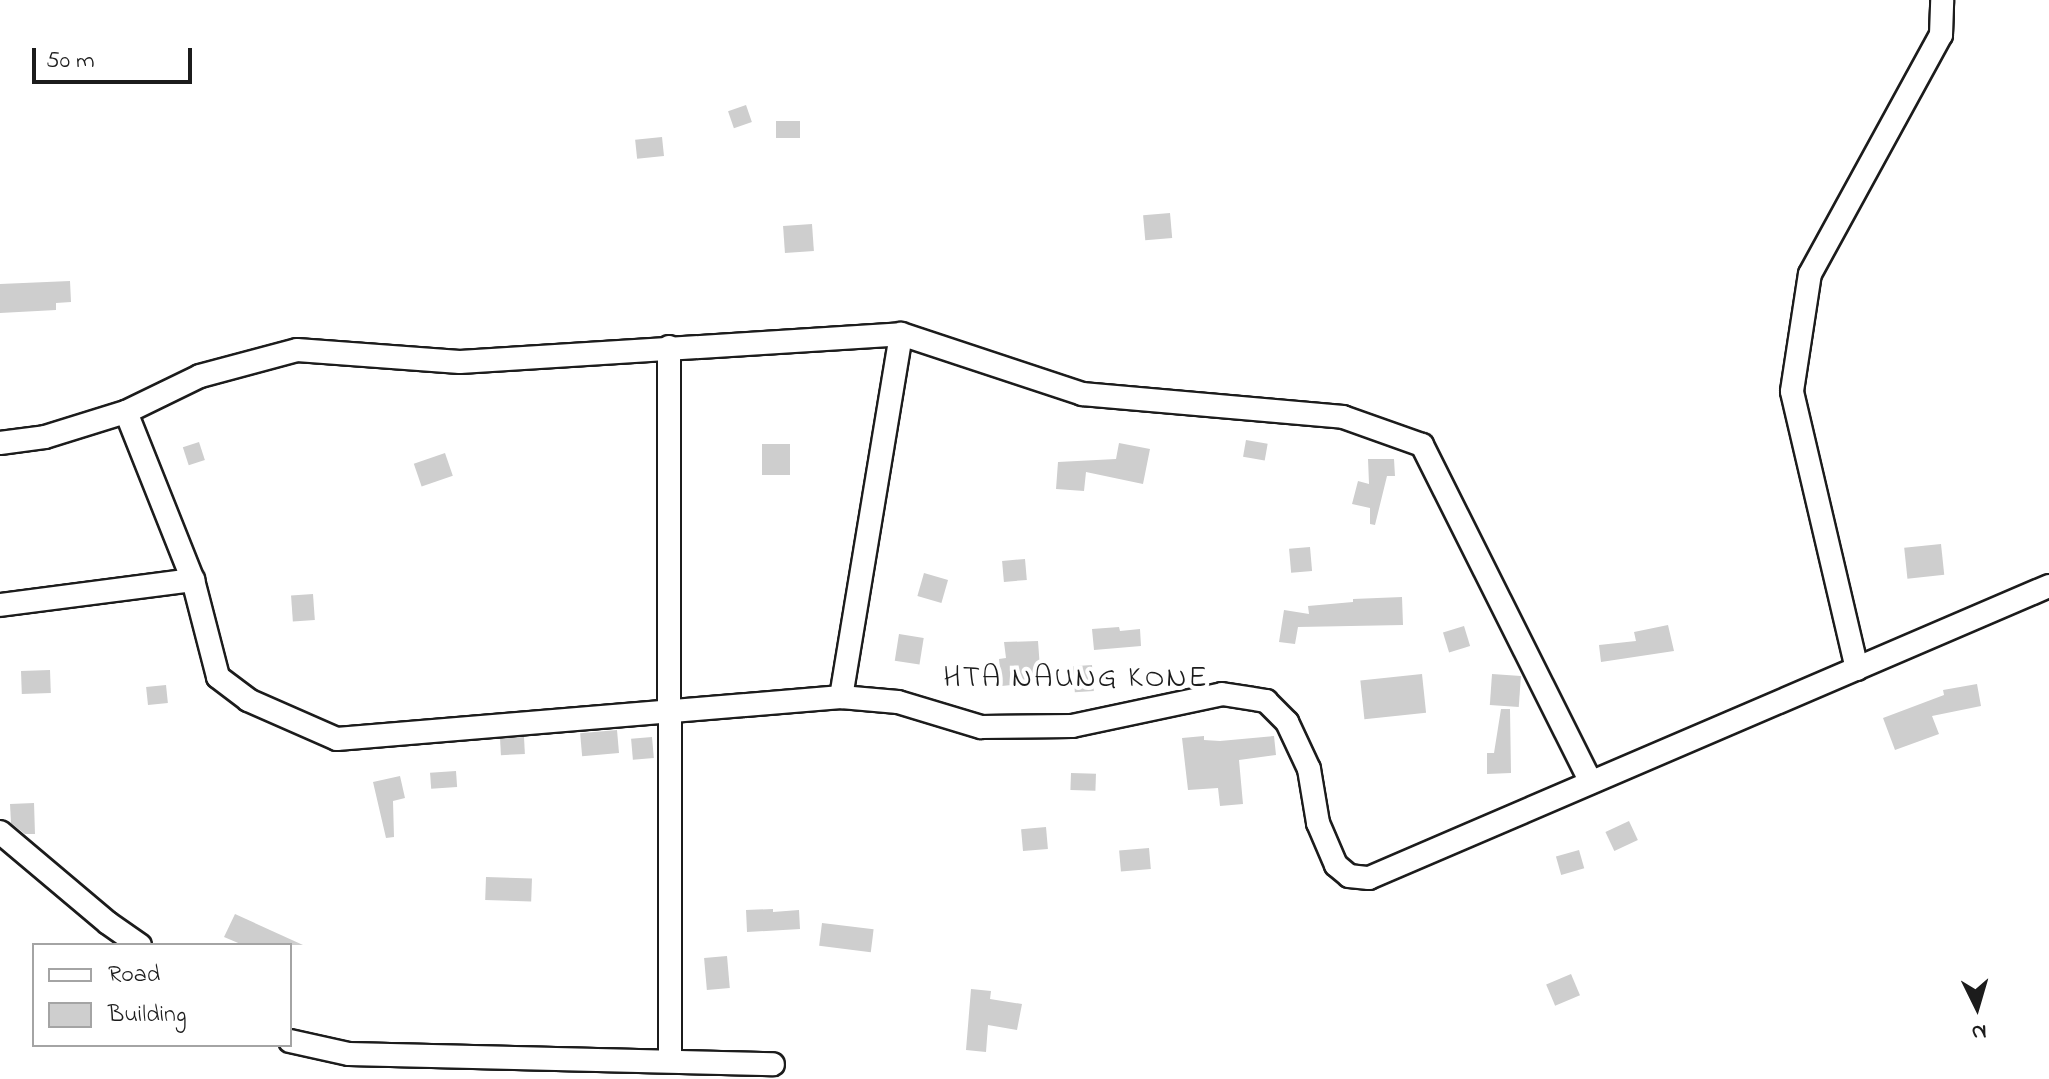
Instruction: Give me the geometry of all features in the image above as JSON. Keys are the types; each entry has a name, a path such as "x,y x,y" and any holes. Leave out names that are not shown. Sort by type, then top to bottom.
{"street":[{"path":"1857,669 1792,391 1810,274 1941,35 1942,0"},
{"path":"0,443 45,437 126,412 200,376 297,350 460,362 901,334 1082,394 1343,417 1422,445 1591,782"},
{"path":"841,697 901,334"},
{"path":"669,347 670,1061"},
{"path":"126,412 193,580 218,677 248,700 337,739 841,697 898,702 981,727 1072,726 1222,694 1266,701 1287,722 1309,769 1318,823 1336,865 1349,876 1369,878 2049,586"},
{"path":"0,605 193,580"},
{"path":"0,832 108,923 137,943"},
{"path":"292,1041 349,1054 773,1064"}],"building":[{"path":"746,105 752,122 734,128 728,111"},
{"path":"776,121 800,121 800,138 776,138"},
{"path":"662,137 664,156 637,159 635,140"},
{"path":"1170,213 1172,238 1145,240 1143,215"},
{"path":"812,224 814,251 785,253 783,226"},
{"path":"70,281 71,302 56,303 56,310 0,313 0,284"},
{"path":"1246,440 1268,444 1265,461 1243,457"},
{"path":"199,442 205,460 189,465 183,447"},
{"path":"1119,443 1150,449 1143,484 1086,472 1084,491 1056,489 1058,462 1116,459"},
{"path":"762,444 790,444 790,475 762,475"},
{"path":"445,453 453,476 422,486 414,464"},
{"path":"1368,459 1394,459 1395,476 1387,476 1375,525 1370,524 1370,508 1352,504 1358,481 1369,484"},
{"path":"1941,544 1944,575 1907,579 1904,548"},
{"path":"1310,547 1312,571 1291,573 1289,549"},
{"path":"1025,559 1027,580 1004,582 1002,561"},
{"path":"924,573 948,580 941,603 917,596"},
{"path":"313,594 315,620 293,621 291,596"},
{"path":"1402,597 1403,625 1298,627 1295,644 1279,642 1284,610 1309,614 1308,606 1353,602 1353,599"},
{"path":"1668,625 1674,651 1601,662 1599,645 1636,641 1634,632"},
{"path":"1464,626 1470,646 1449,653 1443,632"},
{"path":"1119,627 1120,631 1140,629 1141,646 1094,650 1092,629"},
{"path":"899,634 924,638 919,665 895,661"},
{"path":"1038,641 1041,682 1002,686 999,659 1006,658 1004,642"},
{"path":"1092,665 1094,691 1075,692 1073,666"},
{"path":"50,670 51,693 22,694 21,671"},
{"path":"1422,674 1426,713 1364,719 1360,680"},
{"path":"1492,674 1521,676 1519,707 1490,705"},
{"path":"1977,684 1981,706 1932,716 1939,734 1895,750 1883,718 1944,695 1943,690"},
{"path":"166,685 168,703 148,705 146,687"},
{"path":"1501,709 1510,709 1511,773 1487,774 1487,753 1494,753"},
{"path":"617,730 619,753 582,756 580,733"},
{"path":"1204,736 1204,740 1220,741 1274,736 1276,755 1239,760 1243,804 1220,806 1218,788 1188,790 1182,738"},
{"path":"524,737 525,754 501,755 500,738"},
{"path":"652,737 654,758 633,760 631,739"},
{"path":"456,771 457,787 431,789 430,773"},
{"path":"1071,773 1096,774 1095,791 1070,790"},
{"path":"400,776 405,798 393,801 394,837 386,838 373,782"},
{"path":"34,803 35,834 25,834 11,823 10,804"},
{"path":"1629,821 1638,840 1614,851 1605,832"},
{"path":"1046,827 1048,849 1023,851 1021,829"},
{"path":"1149,848 1151,869 1121,872 1119,851"},
{"path":"1579,850 1584,868 1561,875 1556,857"},
{"path":"486,877 532,879 531,902 485,900"},
{"path":"773,909 773,912 799,910 800,929 747,932 746,910"},
{"path":"235,914 303,945 238,943 224,937"},
{"path":"822,923 874,929 871,952 819,946"},
{"path":"727,956 730,988 707,990 704,958"},
{"path":"1571,974 1580,995 1555,1006 1546,985"},
{"path":"971,989 991,991 990,999 1022,1004 1017,1030 988,1025 986,1052 966,1050"}],"district":[{"name":"HTA NAUNG KONE","path":"1076,679"}]}
